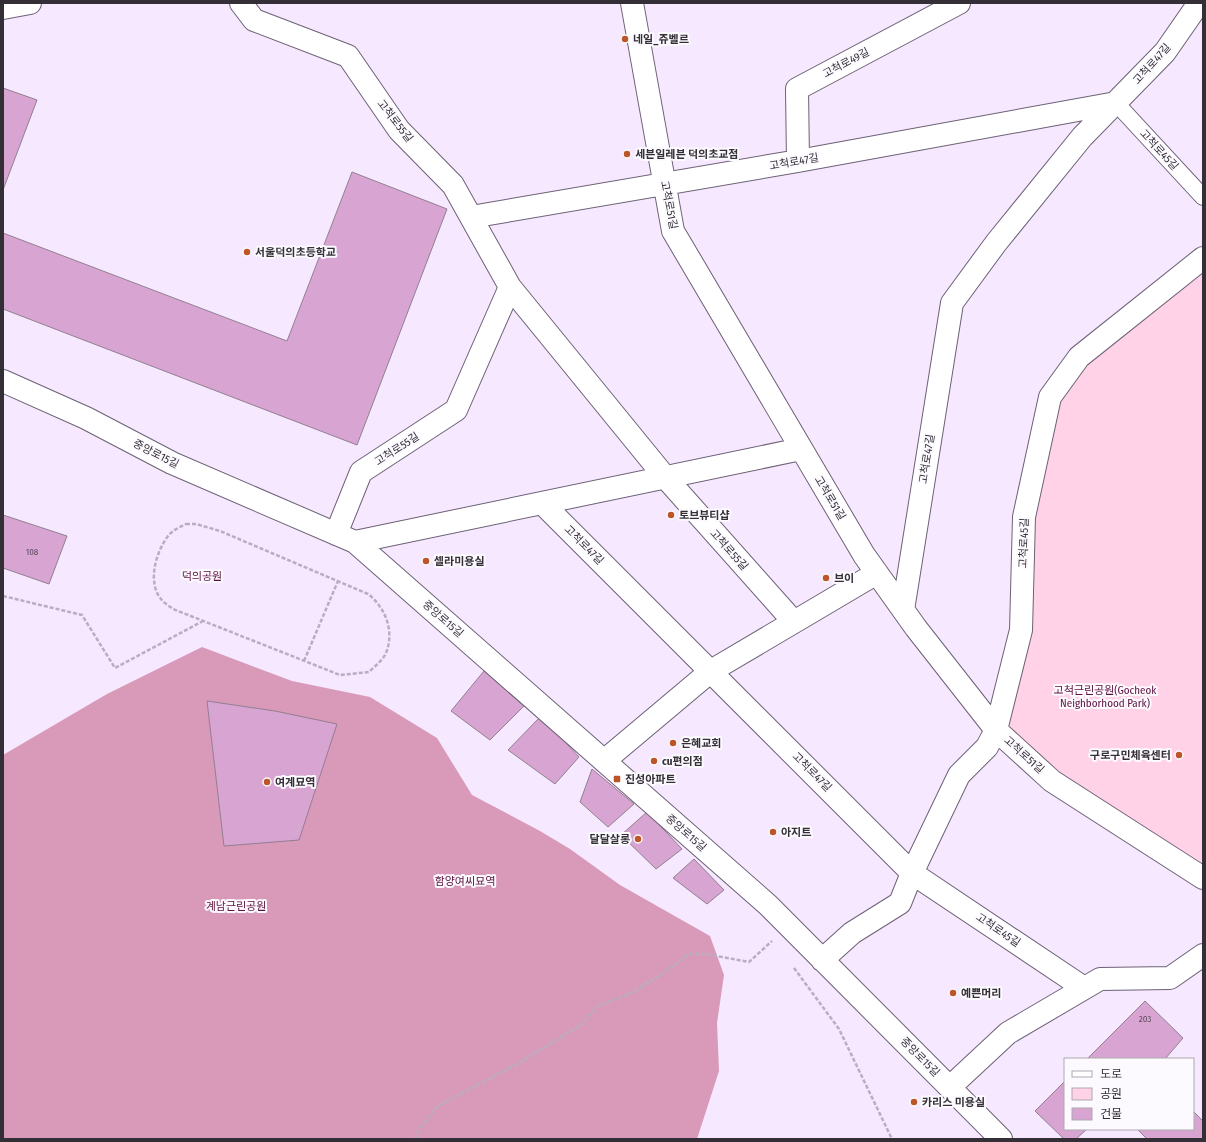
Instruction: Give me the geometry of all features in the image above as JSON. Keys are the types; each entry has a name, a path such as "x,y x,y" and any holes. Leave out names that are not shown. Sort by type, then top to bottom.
{"street":[{"path":"3,8 30,3"},
{"name":"고척로55길","path":"241,3 254,20 348,56 399,130 453,186 510,286 664,478 794,622"},
{"name":"고척로51길","path":"632,3 673,231 864,555 903,610 996,730 1052,781 1203,878"},
{"name":"고척로49길","path":"798,161 797,89 958,3"},
{"name":"고척로47길","path":"903,610 952,303 996,243 1082,137 1165,52 1199,3"},
{"name":"고척로47길","path":"471,217 798,161 1116,103"},
{"name":"고척로45길","path":"822,960 852,933 900,903 912,873 959,775 987,746 996,730 1021,630 1024,517 1050,397 1079,358 1203,258"},
{"name":"고척로55길","path":"346,538 361,472 456,410 510,286"},
{"name":"중앙로15길","path":"3,381 86,418 172,463 346,538 768,905 1001,1139"},
{"path":"346,538 542,503 801,449"},
{"name":"고척로47길","path":"542,503 912,873"},
{"path":"604,761 711,671 877,573"},
{"name":"고척로45길","path":"912,873 1084,988"},
{"path":"950,1087 1008,1033 1100,979 1170,978 1203,955"}],"lane":[{"name":"고척로45길","path":"1116,103 1203,197"}],"path":[{"path":"186,524 196,524 220,531 368,594 378,601 387,618 390,630 386,654 370,672 354,675 340,675 204,621 173,609 161,599 155,584 154,567 161,548 169,535 186,524"},
{"path":"304,661 338,581"},
{"path":"3,596 82,616 115,668 204,621"},
{"path":"415,1139 420,1128 438,1106 519,1063 582,1024 598,1006 631,993 666,972 689,954 706,954 749,962 788,926"},
{"path":"772,941 776,946"},
{"path":"789,962 839,1029 892,1139"}],"green space":[{"name":"고척근린공원(Gocheok Neighborhood Park)","path":"1203,258 1203,878 996,730 1050,397"},
{"name":"계남근린공원","path":"202,647 292,681 370,697 437,738 472,795 540,831 570,849 620,885 710,936 724,975 717,1023 719,1071 697,1139 3,1139 3,755 107,694"}],"building":[{"path":"3,88 37,100 3,190"},
{"path":"352,172 447,209 357,445 3,309 3,233 287,341"},
{"path":"3,515 67,536 49,584 3,568"},
{"path":"484,671 524,706 490,740 451,711"},
{"name":"여계묘역","path":"207,701 275,711 337,724 299,840 224,846"},
{"path":"541,716 579,757 555,784 508,750"},
{"path":"592,769 634,804 608,827 580,802"},
{"path":"647,812 682,849 656,869 621,835"},
{"path":"694,859 724,890 707,904 673,878"},
{"path":"1145,1001 1183,1038 1166,1058 1088,1058"},
{"path":"1064,1082 1064,1130 1086,1130 1076,1139 1064,1139 1035,1111"},
{"path":"1194,1112 1203,1121 1203,1139 1147,1139 1138,1130 1194,1130"}],"place":[{"name":"네일_쥬벨르","path":"625,39"},
{"name":"세븐일레븐 덕의초교점","path":"627,154"},
{"name":"서울덕의초등학교","path":"247,252"},
{"name":"토브뷰티샵","path":"671,515"},
{"name":"셀라미용실","path":"426,561"},
{"name":"브이","path":"826,578"},
{"name":"은혜교회","path":"673,743"},
{"name":"구로구민체육센터","path":"1179,755"},
{"name":"cu편의점","path":"654,761"},
{"name":"진성아파트","path":"617,779"},
{"name":"여계묘역","path":"267,782"},
{"name":"아지트","path":"773,832"},
{"name":"달달살롱","path":"638,839"},
{"name":"예쁜머리","path":"953,993"},
{"name":"카리스 미용실","path":"914,1102"}],"park label":[{"name":"덕의공원","path":"202,576"},
{"name":"함양여씨묘역","path":"465,881"}]}
